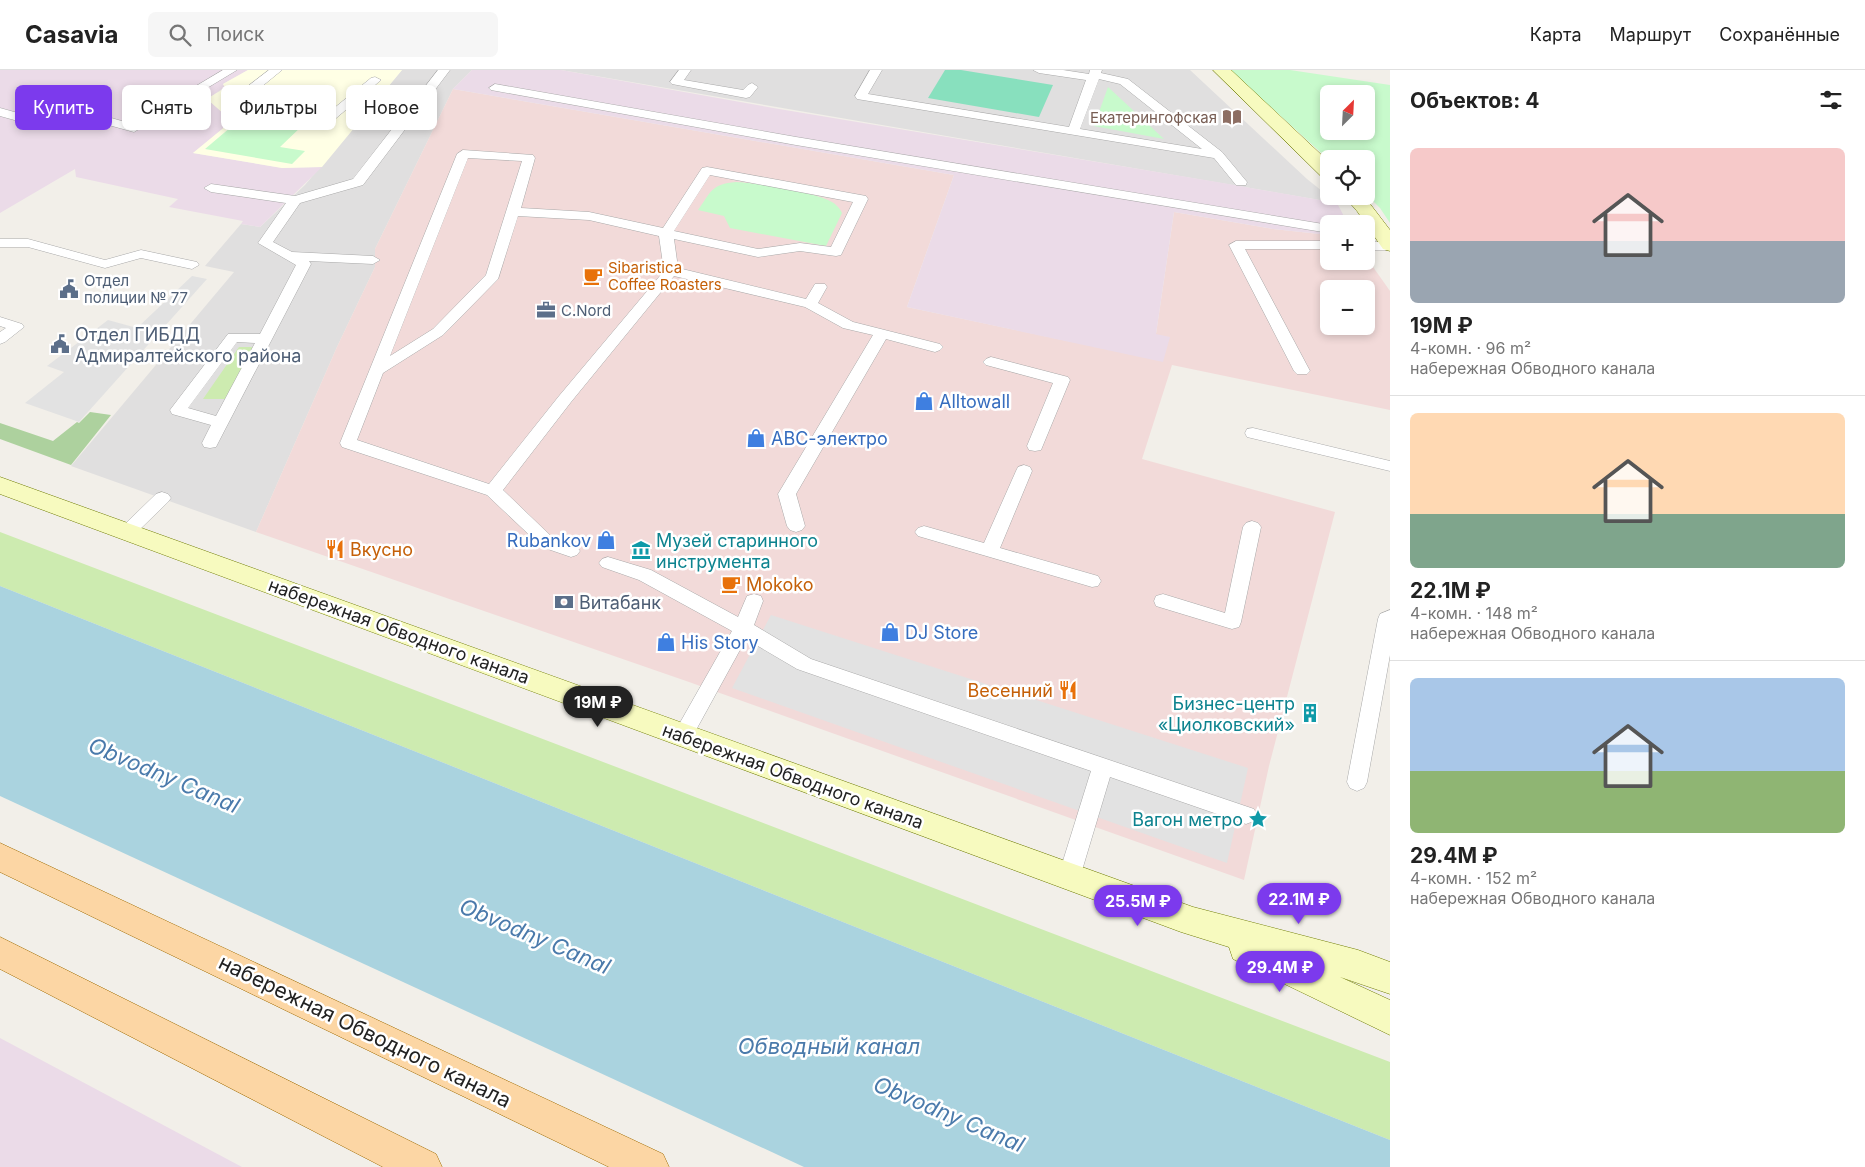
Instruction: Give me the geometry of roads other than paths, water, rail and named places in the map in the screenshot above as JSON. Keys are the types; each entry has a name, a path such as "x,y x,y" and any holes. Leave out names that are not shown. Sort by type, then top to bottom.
{"main road":[{"name":"набережная Обводного канала","path":"0,856 650,1167"},
{"path":"0,952 422,1167"}],"street":[{"path":"1221,70 1320,164"},
{"path":"1362,205 1382,239"},
{"name":"набережная Обводного канала","path":"0,485 1193,922 1358,966 1390,978"},
{"name":"набережная Обводного канала","path":"1193,922 1390,1018"}],"lane":[{"path":"0,112 43,124 94,117 134,128 231,70"},
{"path":"276,70 243,96 244,103 255,109 324,122 375,80"},
{"path":"211,188 295,200 358,182 444,70"},
{"path":"685,70 676,82 746,94 752,87"},
{"path":"876,70 861,96 1218,155"},
{"path":"1039,70 1095,74 1124,81 1218,155 1241,182"},
{"path":"1073,131 1095,74"},
{"path":"495,88 796,141 1320,228"},
{"path":"376,370 438,332 493,276 528,158 463,154 376,370 348,443 493,491 548,543 571,551"},
{"path":"493,491 565,399 671,271 666,233 707,171 861,198 834,257 800,247 758,252 666,233 589,216 513,212"},
{"path":"210,443 304,264 265,243 295,200"},
{"path":"0,244 28,243 105,264 141,254 192,265"},
{"path":"1302,371 1236,245 1320,245"},
{"path":"290,256 373,260"},
{"path":"671,271 810,304 848,325 935,347"},
{"path":"810,304 820,288"},
{"path":"0,322 17,327 0,339"},
{"path":"796,526 787,494 882,334"},
{"path":"221,423 178,410 233,337 265,339"},
{"path":"991,362 1062,380 1035,446"},
{"path":"1253,433 1390,466"},
{"path":"990,551 1024,471"},
{"path":"127,532 162,498"},
{"path":"1163,602 1232,622 1252,527"},
{"path":"924,532 1092,581"},
{"path":"608,563 646,575 804,664 1246,815"},
{"path":"683,735 742,628 754,601"},
{"path":"1357,782 1387,619 1390,618"},
{"path":"1069,877 1103,767"}],"water":[{"name":"Обводный канал","path":"0,586 1390,1140 1390,1167 804,1167 0,796"}],"place":[{"name":"Екатерингофская","path":"1232,117"},
{"name":"Sibaristica Coffee Roasters","path":"593,276"},
{"name":"Отдел полиции № 77","path":"69,289"},
{"name":"C.Nord","path":"546,310"},
{"name":"Отдел ГИБДД Адмиралтейского района","path":"60,344"},
{"name":"Alltowall","path":"924,401"},
{"name":"АВС-электро","path":"756,438"},
{"name":"Rubankov","path":"606,540"},
{"name":"Вкусно","path":"335,549"},
{"name":"Музей старинного инструмента","path":"641,550"},
{"name":"Mokoko","path":"731,584"},
{"name":"Витабанк","path":"564,602"},
{"name":"DJ Store","path":"890,632"},
{"name":"His Story","path":"666,642"},
{"name":"Весенний","path":"1068,690"},
{"name":"Бизнес-центр «Циолковский»","path":"1310,713"},
{"name":"Вагон метро","path":"1258,819"}],"water label":[{"name":"Obvodny Canal","path":"164,775"},
{"name":"Obvodny Canal","path":"535,936"},
{"name":"Obvodny Canal","path":"949,1114"}]}
